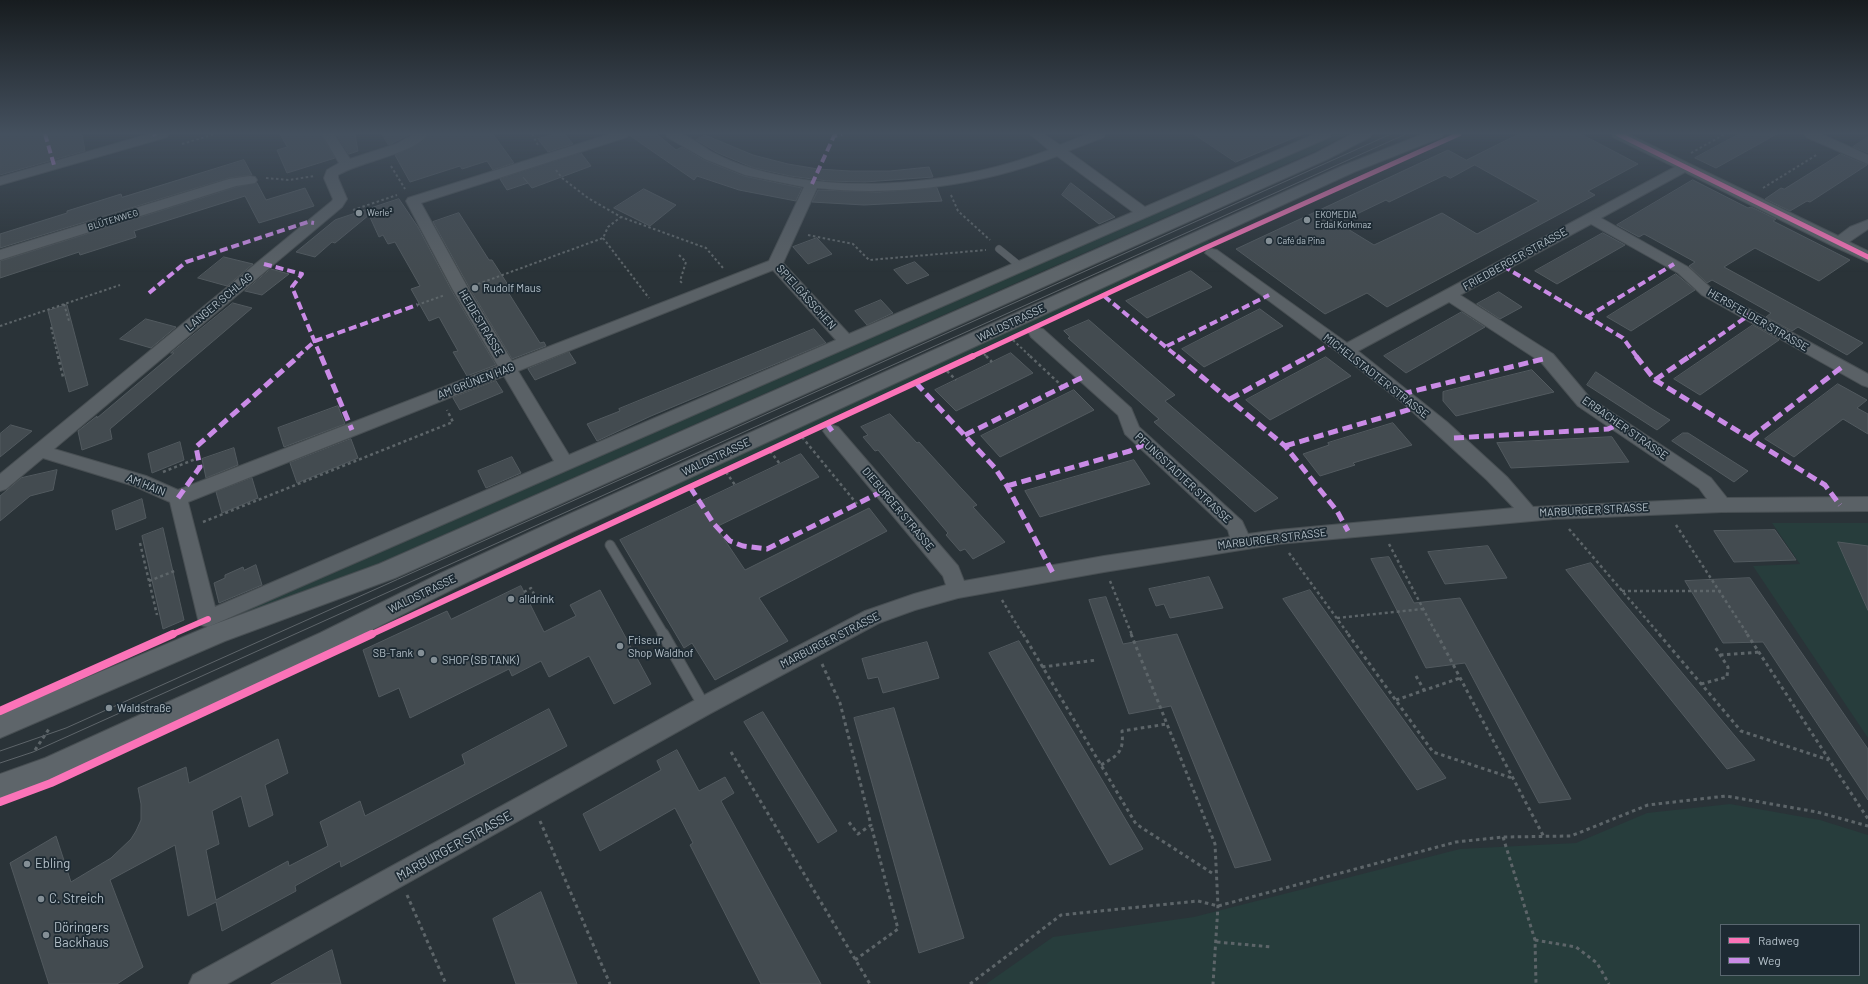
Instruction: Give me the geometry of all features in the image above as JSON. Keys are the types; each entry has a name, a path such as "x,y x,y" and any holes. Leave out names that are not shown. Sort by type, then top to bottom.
{"main road":[{"path":"0,726 216,634 394,568 1268,180"},
{"name":"WALDSTRASSE","path":"3,790 329,640 447,581 562,527 1325,180"}],"street":[{"name":"BLÜTENWEG","path":"0,256 234,182 250,180"},
{"name":"LANGER SCHLAG","path":"0,484 337,204 340,199 332,180"},
{"path":"406,195 463,180"},
{"path":"788,180 812,184 880,187 944,180"},
{"path":"1099,180 1144,213"},
{"path":"565,464 1220,180"},
{"name":"FRIEDBERGER STRASSE","path":"1346,351 1590,218 1653,180"},
{"path":"1711,180 1868,257"},
{"name":"SPIELGÄSSCHEN","path":"812,184 774,264 847,342"},
{"name":"HEIDESTRASSE","path":"406,195 565,464"},
{"name":"HERSFELDER STRASSE","path":"1590,218 1684,270 1707,292 1868,381"},
{"path":"1838,242 1855,230 1868,224"},
{"name":"MICHELSTADTER STRASSE","path":"1212,253 1402,394 1454,438 1517,497 1527,513"},
{"name":"AM GRÜNEN HAG","path":"178,498 774,264"},
{"name":"ERBACHER STRASSE","path":"1449,295 1547,358 1584,402 1706,483 1722,505"},
{"name":"PFUNGSTADTER STRASSE","path":"1037,333 1124,412 1131,430 1235,526 1242,542"},
{"name":"DIEBURGER STRASSE","path":"832,431 951,572 958,590"},
{"name":"AM HAIN","path":"40,451 140,481 178,498 208,619 565,464"},
{"name":"MARBURGER STRASSE","path":"202,984 398,877 704,706 872,617 914,602 958,590 1104,564 1278,537 1527,513 1722,505 1868,504"}],"lane":[{"path":"999,249 1020,266"},
{"path":"610,545 652,614 704,706"}],"path":[{"path":"324,215 337,216 406,195 405,189 399,180"},
{"path":"564,180 588,198 621,217 706,248 733,280"},
{"path":"944,180 958,211 999,249"},
{"path":"1747,198 1776,180"},
{"path":"474,285 603,238 608,227 621,217"},
{"path":"789,231 853,244 869,260 999,249"},
{"path":"603,238 658,310"},
{"path":"680,255 686,262 680,281"},
{"path":"0,326 120,286"},
{"path":"417,305 451,293"},
{"path":"64,304 69,321"},
{"path":"51,327 63,377"},
{"path":"1011,339 1063,387"},
{"path":"982,352 992,362"},
{"path":"945,369 956,380"},
{"path":"186,529 453,422 440,395"},
{"path":"802,436 857,504"},
{"path":"770,450 780,464"},
{"path":"140,481 198,458"},
{"path":"725,471 735,485"},
{"path":"1664,507 1721,591 1868,819"},
{"path":"1554,512 1741,731 1829,760"},
{"path":"1380,527 1544,837"},
{"path":"1278,537 1434,752 1513,778"},
{"path":"140,543 158,615"},
{"path":"150,581 194,564"},
{"path":"1104,564 1215,844 1215,876 1218,906 1217,942 1213,984"},
{"path":"992,584 1136,824 1215,876"},
{"path":"524,592 531,588 534,594"},
{"path":"1621,591 1721,591"},
{"path":"1337,619 1423,609"},
{"path":"814,647 840,703 898,929 855,960"},
{"path":"1701,684 1727,677 1728,666 1714,647"},
{"path":"1720,655 1760,652"},
{"path":"1042,667 1097,660"},
{"path":"1416,676 1424,690"},
{"path":"1396,700 1460,678"},
{"path":"1101,765 1120,753 1124,745 1122,731 1167,724"},
{"path":"33,752 49,728 41,731"},
{"path":"731,752 870,984"},
{"path":"970,984 1061,914 1198,901 1218,906 1456,842 1503,837 1571,836 1648,805 1726,796 1817,812 1868,826"},
{"path":"532,802 610,984"},
{"path":"848,820 858,834 871,825"},
{"path":"1503,837 1535,940 1535,984"},
{"path":"398,877 446,984"},
{"path":"1535,940 1576,947 1597,963 1609,984"},
{"path":"1217,942 1272,947"}],"green space":[{"path":"1230,180 1250,180 377,564 214,624 214,622"},
{"path":"1207,240 1211,243 614,518 635,503"},
{"path":"1772,523 1868,523 1868,738 1753,566 1800,564"},
{"path":"1730,804 1820,820 1868,835 1868,984 986,984 1053,937 1194,917 1460,849 1576,843 1647,813"}],"building":[{"path":"178,180 223,180 0,248 0,234 121,194 122,197"},
{"path":"501,180 554,180 532,188 528,183 507,190"},
{"path":"709,180 763,180 802,188 796,201 739,190"},
{"path":"819,180 893,180 865,182"},
{"path":"1384,180 1435,180 1389,202 1386,200 1338,223 1374,245 1442,213 1477,234 1539,201 1502,180 1609,180 1588,191 1595,195 1387,307 1367,293 1325,314 1236,249"},
{"path":"1693,180 1748,208 1751,207 1776,219 1773,221 1850,260 1819,281 1755,248 1724,267 1863,343 1847,355 1798,327 1792,331 1766,317 1771,313 1712,280 1707,283 1689,266 1695,262 1644,234 1639,237 1617,225"},
{"path":"1799,180 1844,180 1810,202 1807,201 1790,211 1765,199 1781,188 1784,189"},
{"path":"257,183 266,200 305,188 314,206 259,223 245,196 134,231 136,237 80,255 79,252 0,278 0,261 236,187"},
{"path":"1071,183 1115,217 1099,224 1062,195"},
{"path":"937,188 942,201 864,205 812,202 818,190 878,192"},
{"path":"644,189 676,205 650,226 614,208"},
{"path":"399,199 418,227 452,291 496,365 467,376 453,352 458,351 439,317 429,321 411,289 420,286 395,242 388,244 383,235 379,237 369,215 335,243 332,242 315,257 296,252 335,220"},
{"path":"459,213 489,260 492,260 512,291 508,292 540,343 544,342 546,346 512,359 470,289 433,222"},
{"path":"1603,233 1625,245 1557,284 1535,271"},
{"path":"817,238 832,254 808,264 793,247"},
{"path":"224,257 253,264 227,286 198,278"},
{"path":"915,262 929,275 907,284 894,270"},
{"path":"271,269 289,274 262,295 245,291"},
{"path":"1191,271 1212,287 1147,318 1126,301"},
{"path":"1676,274 1695,290 1631,331 1607,317"},
{"path":"1499,292 1522,307 1500,319 1477,304"},
{"path":"881,300 893,313 867,325 855,311"},
{"path":"233,303 252,308 110,429 112,439 82,450 78,431 97,416 97,418 174,353 171,353"},
{"path":"67,305 88,385 69,392 48,311"},
{"path":"1260,309 1283,326 1204,367 1182,349"},
{"path":"1462,312 1485,327 1406,373 1384,356"},
{"path":"146,319 176,327 151,348 120,339"},
{"path":"1089,320 1175,395 1165,401 1278,498 1255,512 1154,422 1159,419 1068,338 1070,337 1064,331"},
{"path":"1753,325 1779,340 1700,395 1674,379"},
{"path":"814,329 826,343 651,416 597,441 587,424 620,411 619,409"},
{"path":"569,352 576,363 535,380 528,369"},
{"path":"1011,353 1033,373 956,411 935,390"},
{"path":"1326,357 1351,376 1270,420 1246,400"},
{"path":"1532,370 1554,392 1456,416 1443,401 1443,392"},
{"path":"1596,372 1670,420 1657,430 1587,385"},
{"path":"496,381 503,392 460,410 453,398"},
{"path":"1838,384 1867,400 1857,408 1868,414 1868,434 1843,419 1794,457 1765,439"},
{"path":"1074,390 1094,410 1000,457 981,436"},
{"path":"338,406 345,424 284,447 278,428"},
{"path":"890,414 917,443 919,442 977,505 973,507 1005,542 973,559 965,549 960,551 946,535 948,533 878,450 875,451 863,437 868,435 861,427"},
{"path":"1393,423 1412,445 1353,463 1355,465 1320,476 1303,454 1329,445 1328,443"},
{"path":"11,425 32,431 0,457 0,434"},
{"path":"1683,433 1688,433 1748,471 1734,482 1672,441"},
{"path":"1612,437 1629,462 1511,468 1497,443"},
{"path":"351,439 358,458 297,483 290,463"},
{"path":"180,442 184,460 152,473 148,454"},
{"path":"234,448 238,465 206,478 202,459"},
{"path":"801,454 819,477 716,527 745,570 869,508 887,531 759,598 788,641 715,680 692,643 684,648 620,540"},
{"path":"512,457 521,473 486,488 478,471"},
{"path":"1134,460 1150,484 1040,517 1025,491"},
{"path":"57,470 53,490 30,496 0,521 0,496 21,478"},
{"path":"252,478 258,498 222,513 216,492"},
{"path":"142,499 146,518 116,530 112,511"},
{"path":"163,528 184,620 163,629 142,536"},
{"path":"1775,530 1796,560 1734,562 1714,531"},
{"path":"1838,542 1868,546 1868,610"},
{"path":"1488,546 1507,578 1445,584 1428,552"},
{"path":"1389,557 1414,603 1460,598 1571,799 1539,803 1465,663 1426,668 1371,559"},
{"path":"1591,563 1755,760 1727,769 1566,570"},
{"path":"256,565 262,585 219,603 214,583 225,578 225,575 243,567 244,570"},
{"path":"1209,577 1223,608 1170,618 1164,604 1156,606 1149,589"},
{"path":"1750,578 1868,749 1868,800 1763,642 1723,643 1685,581"},
{"path":"521,586 544,632 576,616 570,605 600,590 651,684 614,704 589,656 549,677 541,661 512,676 509,669 410,718 399,688 379,697 363,650 447,611 451,619"},
{"path":"1310,590 1446,778 1417,790 1283,599"},
{"path":"1106,597 1123,644 1177,634 1271,860 1235,868 1171,706 1129,714 1089,600"},
{"path":"1019,641 1143,849 1110,865 989,653"},
{"path":"927,642 939,678 883,693 878,677 868,679 862,659"},
{"path":"894,708 964,938 919,953 854,718"},
{"path":"549,709 567,746 341,867 340,861 295,886 296,891 222,931 216,902 188,916 175,845 110,880 143,967 117,984 49,984 10,863 56,836 71,882 111,858 131,839 141,820 141,804 138,788 186,767 189,783 278,739 288,773 265,785 273,815 249,827 241,796 212,811 219,844 206,850 216,900 288,861 289,866 328,846 320,822 360,801 365,816 465,764 462,755"},
{"path":"763,712 837,831 818,843 744,722"},
{"path":"677,750 699,791 725,777 734,793 721,801 821,984 761,984 690,845 693,843 675,808 600,851 583,814 661,770 657,761"},
{"path":"541,892 577,984 516,984 493,919"},
{"path":"332,950 341,984 271,984"}],"tram line":[{"path":"0,751 66,728 1289,180"},
{"path":"0,763 33,752 1304,180"}],"marked path":[{"path":"812,184 814,180"},
{"path":"149,293 186,262 308,222 314,223"},
{"path":"264,264 302,274 292,287 352,430"},
{"path":"1587,317 1674,264"},
{"path":"1503,266 1623,338 1655,380 1825,485 1840,505"},
{"path":"1167,346 1269,295"},
{"path":"1104,296 1285,446 1337,511 1348,531"},
{"path":"178,498 200,467 196,447 315,341 417,305"},
{"path":"1655,380 1749,315"},
{"path":"1230,399 1334,342"},
{"path":"1402,394 1547,358"},
{"path":"1750,438 1842,367"},
{"path":"965,435 1085,376"},
{"path":"916,383 995,468 1007,486 1053,573"},
{"path":"1285,446 1418,407"},
{"path":"827,424 832,431"},
{"path":"1454,438 1608,429 1617,425"},
{"path":"1007,486 1130,451 1145,444"},
{"path":"690,487 714,524 725,537 730,541 743,546 767,549 883,491"}],"cycle path":[{"path":"0,802 51,783 1355,180"},
{"path":"1711,180 1868,257"},
{"path":"0,711 208,619"}],"place":[{"name":"Werle²","path":"359,213"},
{"name":"EKOMEDIA Erdal Korkmaz","path":"1307,220"},
{"name":"Café da Pina","path":"1269,241"},
{"name":"Rudolf Maus","path":"475,288"},
{"name":"alldrink","path":"511,599"},
{"name":"Friseur Shop Waldhof","path":"620,646"},
{"name":"SB-Tank","path":"421,653"},
{"name":"SHOP (SB TANK)","path":"434,660"},
{"name":"Waldstraße","path":"109,708"},
{"name":"Ebling","path":"27,864"},
{"name":"C. Streich","path":"41,899"},
{"name":"Döringers Backhaus","path":"46,935"}]}
